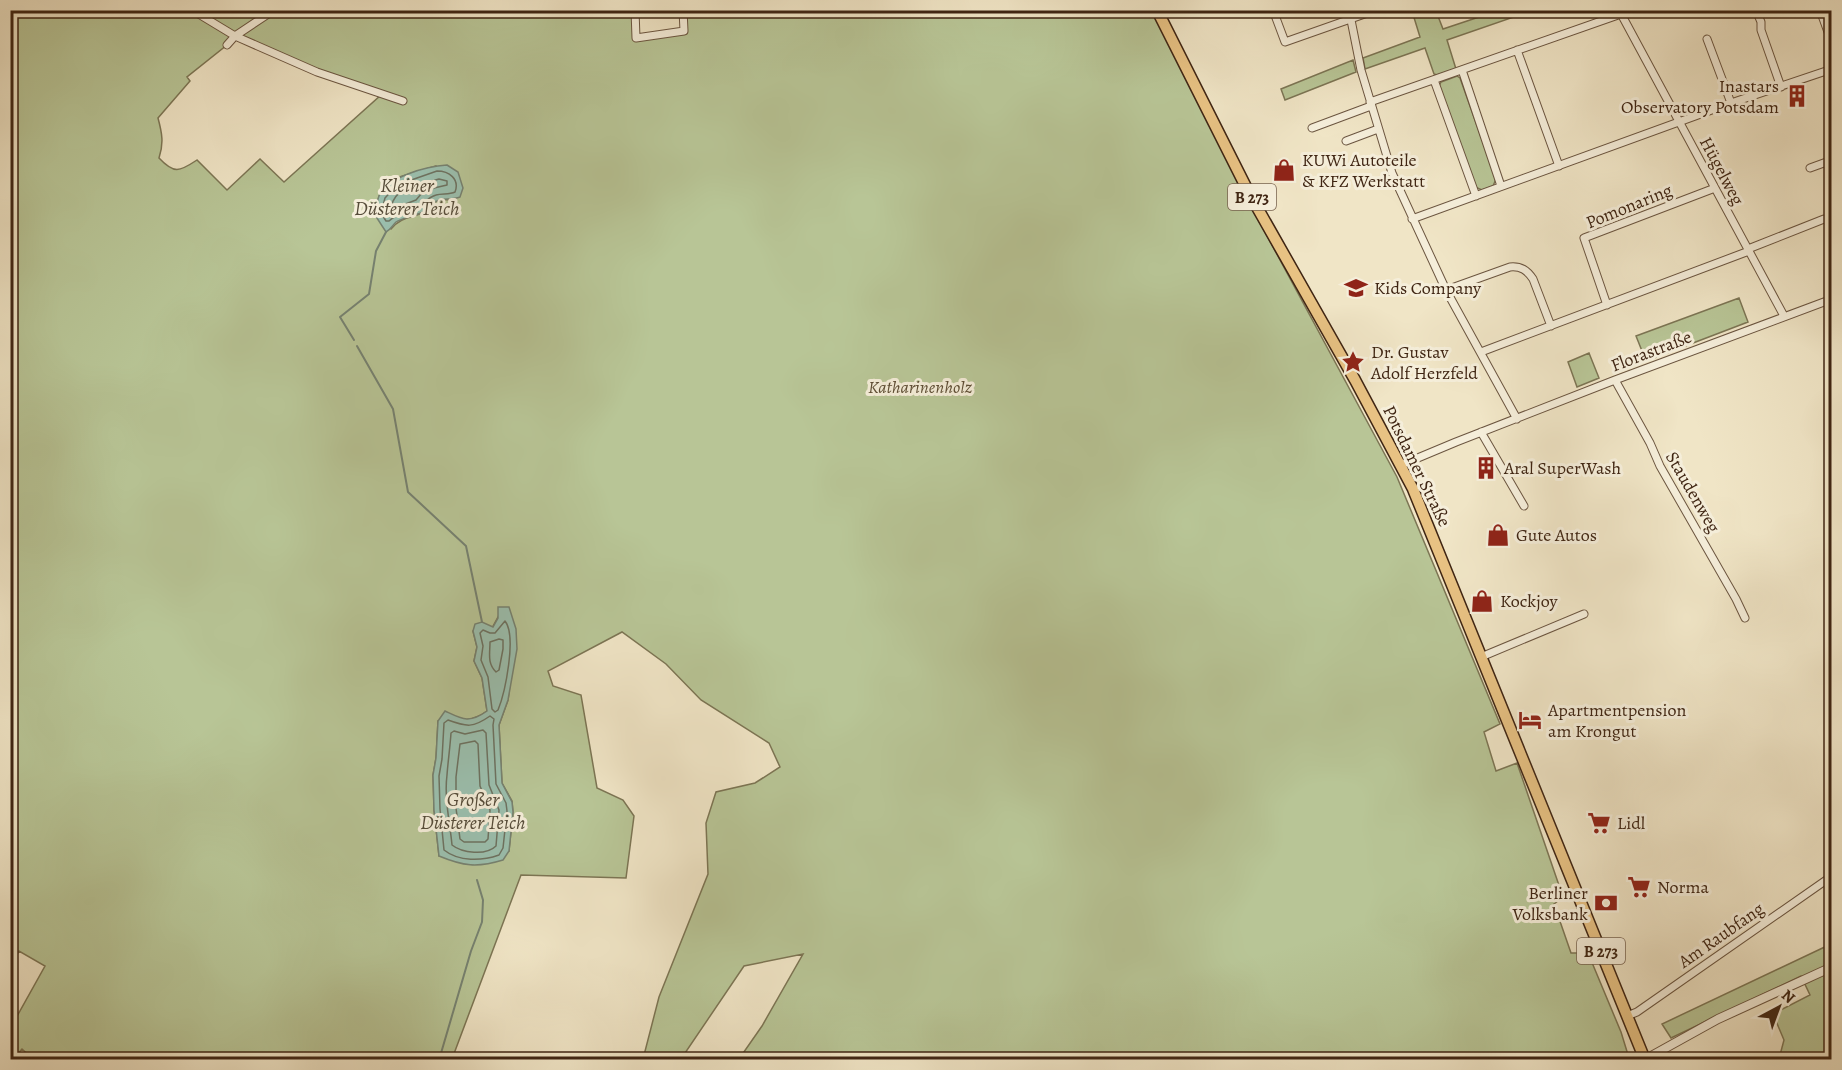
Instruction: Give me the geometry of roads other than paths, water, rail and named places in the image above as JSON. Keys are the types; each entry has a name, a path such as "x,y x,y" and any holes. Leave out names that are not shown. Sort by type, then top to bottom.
{"main road":[{"name":"Potsdamer Straße","path":"1157,10 1249,193 1355,380 1401,465 1423,512 1645,1059"}],"street":[{"path":"192,10 236,36 317,72 403,101"},
{"path":"227,45 236,36 274,10"},
{"path":"635,10 636,38 684,31 683,10"},
{"path":"1273,10 1285,42 1350,14 1376,10"},
{"path":"1756,10 1781,87"},
{"path":"1820,10 1832,43"},
{"path":"1312,128 1434,80 1620,12"},
{"name":"Hügelweg","path":"1620,12 1784,316"},
{"path":"1350,14 1361,70 1392,173 1446,290 1517,419"},
{"path":"1707,39 1731,104"},
{"path":"1517,50 1559,166"},
{"path":"1412,219 1832,69"},
{"path":"1462,70 1502,186"},
{"path":"1434,80 1476,196"},
{"path":"1346,141 1378,129"},
{"path":"1810,168 1832,160"},
{"name":"Pomonaring","path":"1607,305 1584,238 1715,189"},
{"path":"1480,352 1607,305 1824,219"},
{"path":"1446,290 1510,267 1523,269 1533,279 1551,326"},
{"name":"Florastraße","path":"1401,465 1615,380 1832,299"},
{"name":"Staudenweg","path":"1615,380 1745,618"},
{"path":"1481,432 1524,506"},
{"path":"1481,657 1584,615"},
{"name":"Am Raubfang","path":"1627,1016 1637,1012 1832,876"},
{"path":"1645,1059 1718,1020 1832,967"}],"water":[{"name":"Kleiner Düsterer Teich","path":"447,165 458,172 463,188 460,197 435,202 423,212 396,222 386,232 375,215 378,198 383,189 409,174"},
{"name":"Großer Düsterer Teich","path":"498,607 509,607 516,629 517,649 508,700 499,725 502,783 512,802 513,812 509,851 503,860 470,865 439,856 433,775 438,721 445,711 470,719 487,711 482,678 474,661 477,647 473,631 475,624 482,622 493,627 498,618"}],"waterway":[{"path":"354,340 340,317 369,294 376,251 386,232"},
{"path":"357,346 393,409 408,492 466,546 482,622"},
{"path":"439,1060 471,951 482,922 483,900 477,880"}],"place":[{"name":"Inastars Observatory Potsdam","path":"1797,96"},
{"name":"KUWi Autoteile & KFZ Werkstatt","path":"1284,170"},
{"name":"Kids Company","path":"1356,288"},
{"name":"Dr. Gustav Adolf Herzfeld","path":"1353,362"},
{"name":"Aral SuperWash","path":"1486,468"},
{"name":"Gute Autos","path":"1498,535"},
{"name":"Kockjoy","path":"1482,601"},
{"name":"Apartmentpension am Krongut","path":"1530,720"},
{"name":"Lidl","path":"1599,823"},
{"name":"Norma","path":"1639,887"},
{"name":"Berliner Volksbank","path":"1606,903"}],"park label":[{"name":"Katharinenholz","path":"920,387"}]}
